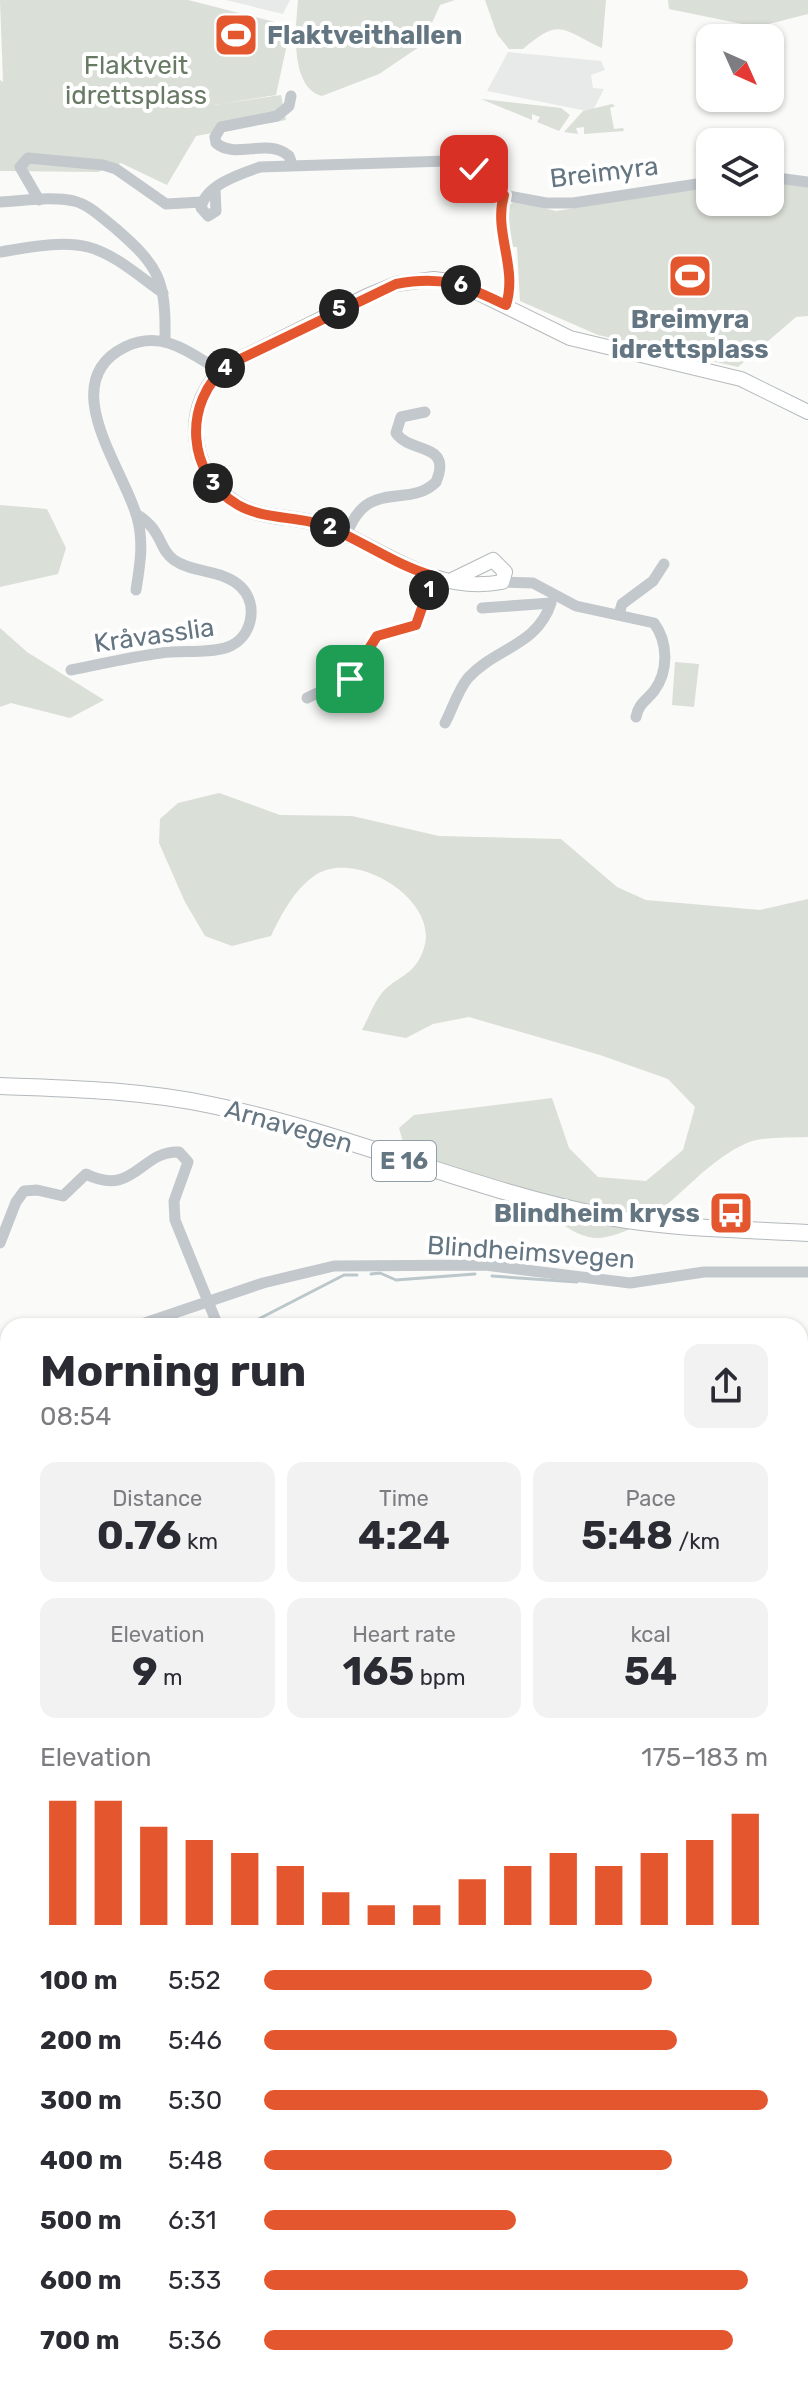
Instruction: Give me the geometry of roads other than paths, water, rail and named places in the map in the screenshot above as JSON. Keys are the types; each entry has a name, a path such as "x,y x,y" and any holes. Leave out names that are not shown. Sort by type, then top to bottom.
{"highway":[{"name":"Arnavegen","path":"0,1086 128,1093 211,1105 317,1132 509,1193 610,1217 808,1233"}],"main road":[{"path":"452,580 493,560 503,567 502,582 452,580 433,576 389,560 312,520 253,511 237,505 212,482 200,460 196,427 200,403 220,371 294,331 396,284 422,280 456,282 570,338 741,379 808,412"}],"street":[{"name":"Breimyra","path":"291,96 289,106 277,116 221,127 215,137 216,143 225,149 275,147 289,156 292,164"},
{"path":"39,200 20,167 28,158 116,169 166,204 202,202 203,214 214,214 215,189"},
{"name":"Breimyra","path":"202,202 215,189 260,167 292,164 447,161 474,169 504,195 546,203 573,203 696,184"},
{"path":"784,179 808,182"},
{"path":"504,195 499,218 511,275 506,305"},
{"path":"0,202 77,202 97,213 149,258 163,293 165,339 220,371"},
{"path":"0,252 48,246 87,246 113,259 163,293"},
{"name":"Kråvasslia","path":"136,590 142,552 136,514 97,420 93,391 96,379 112,354 134,343 165,339"},
{"path":"346,536 358,512 373,501 420,491 436,482 440,469 437,457 430,451 404,442 396,433 401,417 425,412"},
{"name":"Kråvasslia","path":"71,670 160,653 221,649 235,643 247,631 250,601 238,584 183,566 172,559 156,529 136,514"},
{"path":"619,614 622,604 653,581 664,564"},
{"path":"307,698 353,676 377,636 416,625 433,576"},
{"path":"502,582 533,583 553,599 654,623 663,636 666,652 662,672 652,694 641,703 636,717"},
{"path":"482,608 553,599"},
{"path":"445,723 468,679 522,644 547,616 553,599"},
{"path":"0,1243 16,1202 24,1191 37,1190 63,1196 86,1174 104,1181 123,1180 160,1156 179,1152 188,1162 174,1201 175,1220 214,1318"},
{"name":"Blindheimsvegen","path":"160,1318 334,1266 485,1265 630,1283 704,1272 808,1272"}],"waterway":[{"path":"371,1274 380,1273 396,1280 475,1274"},
{"path":"261,1318 344,1275 357,1275"},
{"path":"492,1276 577,1282"}],"place":[{"name":"Flaktveithallen","path":"236,35"},
{"name":"Breimyra idrettsplass","path":"690,276"},
{"name":"Blindheim kryss","path":"731,1213"}],"park label":[{"name":"Flaktveit idrettsplass","path":"136,80"}]}
